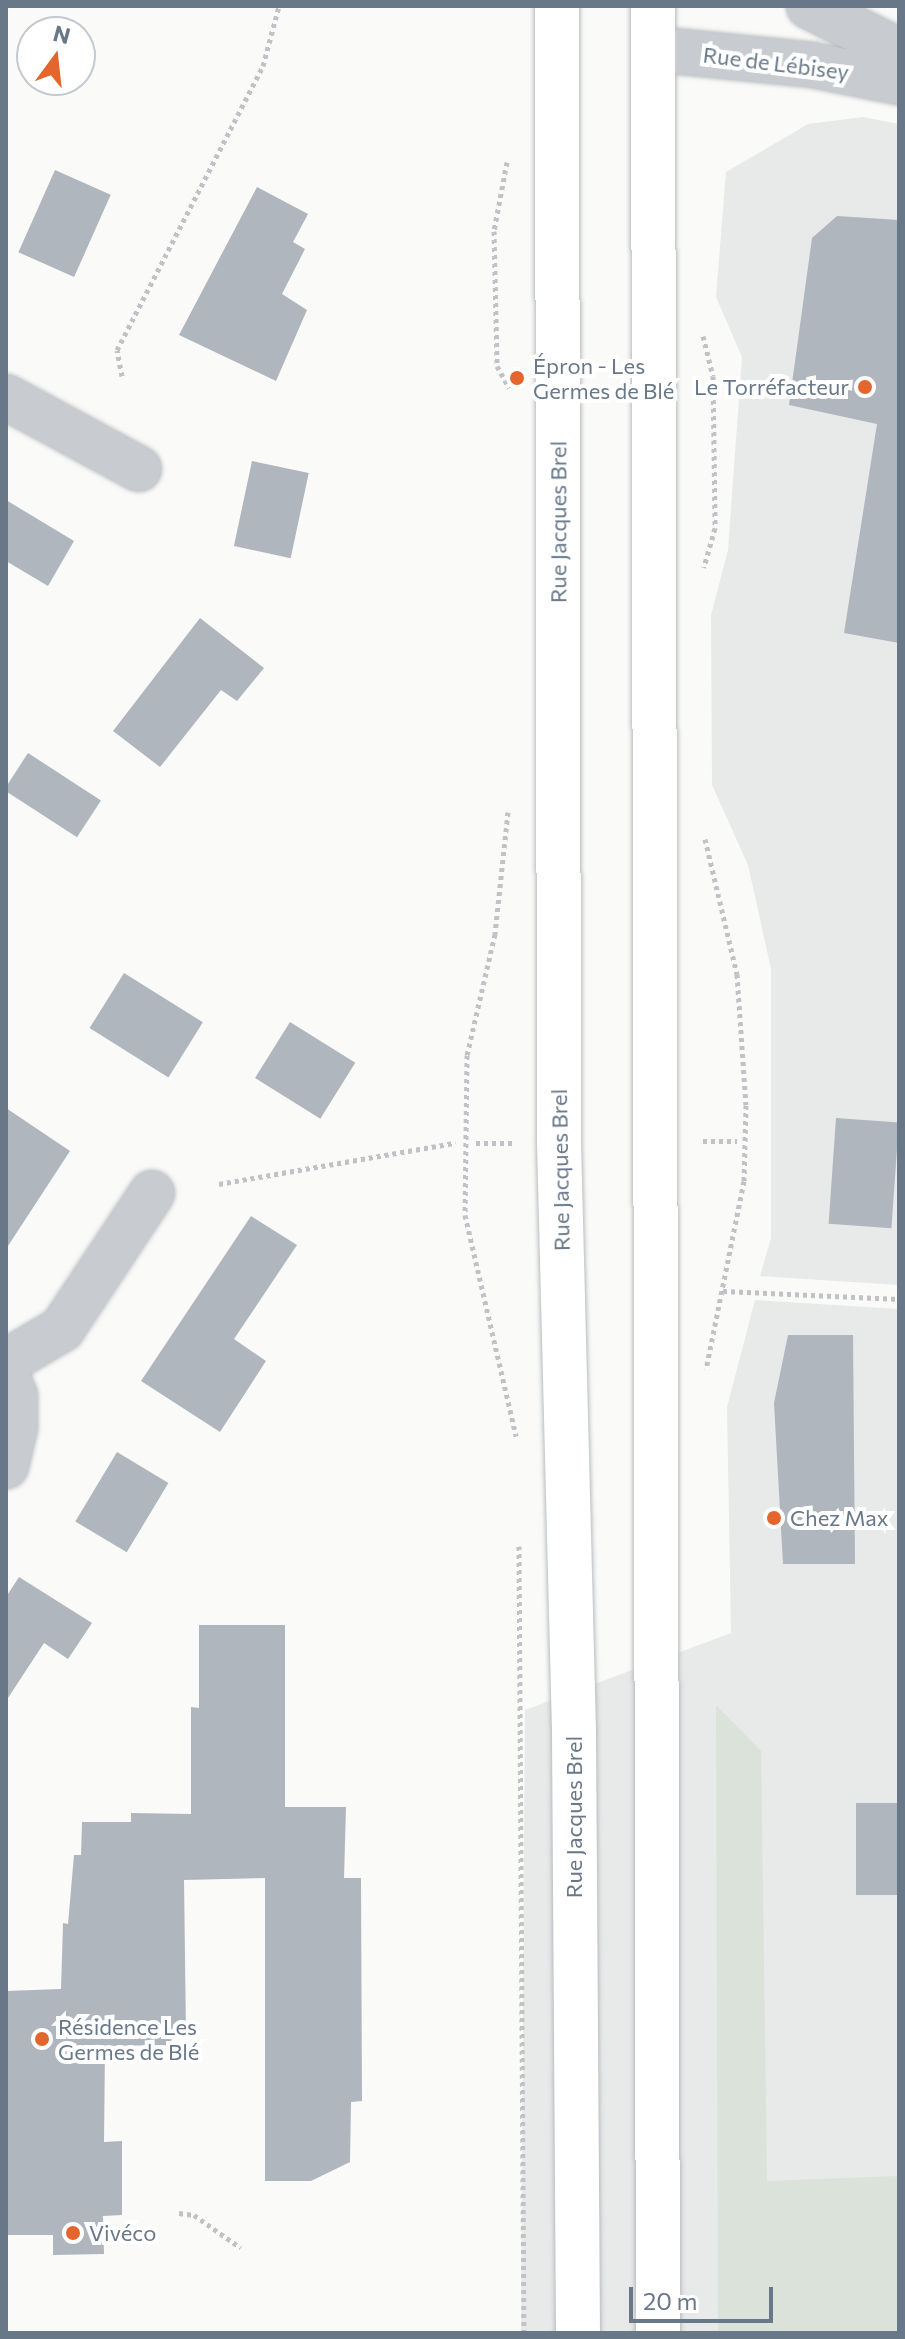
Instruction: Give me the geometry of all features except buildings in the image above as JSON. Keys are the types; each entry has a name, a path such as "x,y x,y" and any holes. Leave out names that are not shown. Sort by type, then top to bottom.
{"main road":[{"name":"Rue Jacques Brel","path":"557,6 559,1142 574,1732 578,2333"},
{"path":"653,6 658,2333"}],"street":[{"name":"Rue de Lébisey","path":"809,6 899,51"},
{"name":"Rue de Lébisey","path":"653,49 812,65 899,82"},
{"path":"6,397 139,469"},
{"path":"6,1362 62,1329 152,1193"},
{"path":"6,1373 15,1396 15,1427 6,1466"}],"path":[{"path":"122,376 117,350 263,66 279,6"},
{"path":"508,161 494,231 497,366 515,400"},
{"path":"700,582 715,528 713,376 702,333"},
{"path":"510,796 495,934 467,1055 465,1215 502,1363 516,1450"},
{"path":"699,1141 737,1141"},
{"path":"219,1184 455,1143"},
{"path":"476,1143 520,1143"},
{"path":"723,1291 899,1299"},
{"path":"518,1529 524,2333"},
{"path":"179,2213 194,2215 241,2248"}],"shaded area":[{"path":"863,117 899,124 899,1285 760,1276 771,1238 771,969 748,865 712,785 711,615 728,550 742,357 716,297 726,172 808,124"},
{"path":"755,1300 899,1309 899,2333 521,2333 525,1710 731,1633 727,1407"},
{"path":"716,1705 761,1751 767,2181 899,2176 899,2333 718,2333"}],"place":[{"name":"Épron - Les Germes de Blé","path":"517,378"},
{"name":"Le Torréfacteur","path":"865,387"},
{"name":"Chez Max","path":"774,1518"},
{"name":"Résidence Les Germes de Blé","path":"42,2039"},
{"name":"Vivéco","path":"73,2233"}]}
